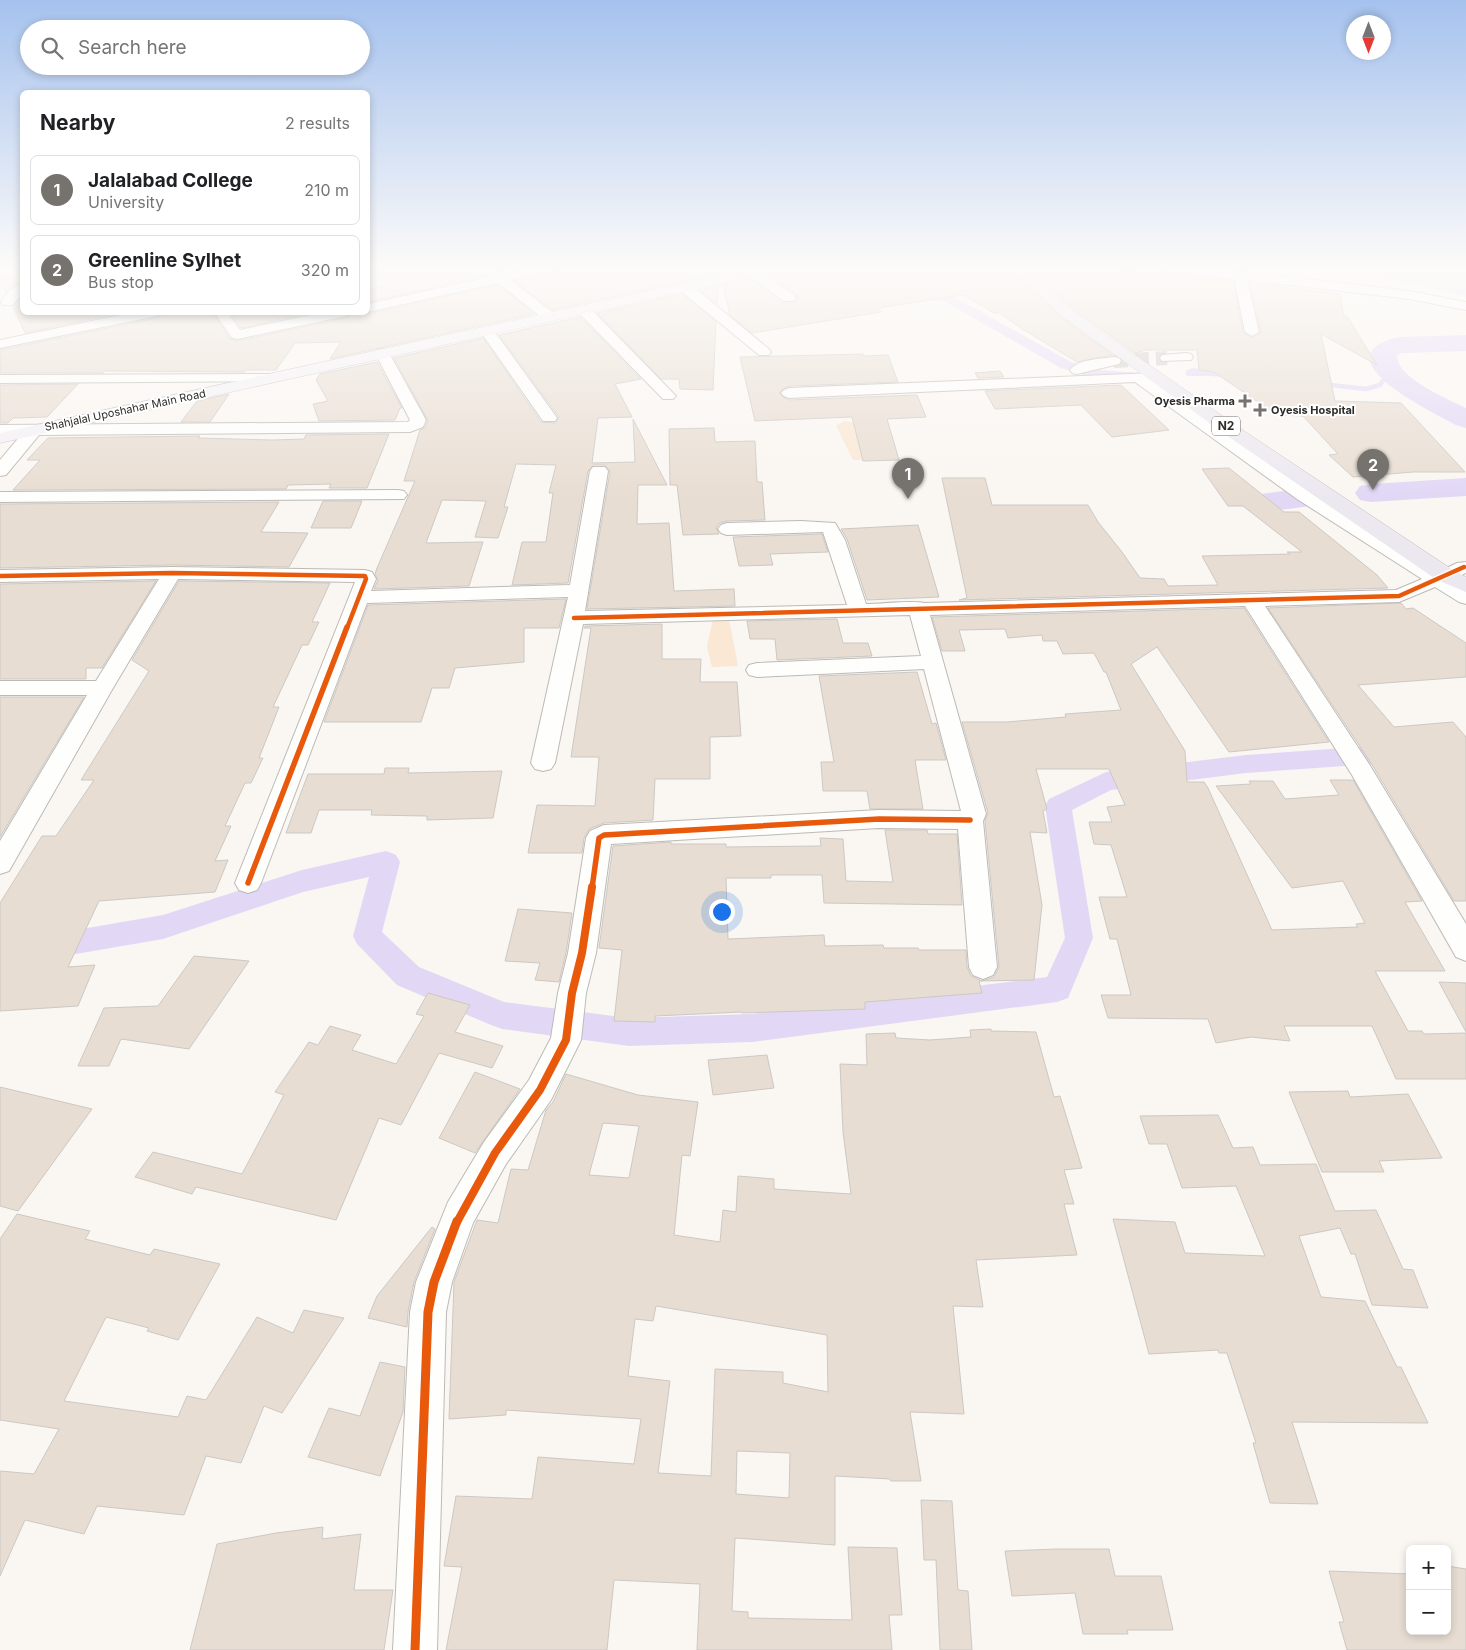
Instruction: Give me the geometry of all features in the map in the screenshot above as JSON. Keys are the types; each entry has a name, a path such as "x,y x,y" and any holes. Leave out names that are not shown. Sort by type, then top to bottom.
{"highway":[{"name":"N2","path":"1110,344 1156,377 1455,575"},
{"name":"N2","path":"1132,344 1342,487 1455,575"}],"main road":[{"name":"Shahjalal Uposhahar Main Road","path":"0,438 425,344"}],"street":[{"path":"496,344 549,418"},
{"path":"617,344 668,396"},
{"path":"754,344 764,352"},
{"path":"0,430 410,427 417,424 418,420 382,353"},
{"path":"1166,358 1186,357"},
{"path":"918,388 933,384 1000,382 1069,374 1087,366 1114,361"},
{"path":"789,393 1156,377"},
{"path":"0,379 273,378"},
{"path":"1139,378 1303,496 1455,575 1466,598"},
{"path":"0,471 34,430"},
{"path":"543,763 574,618 599,470"},
{"path":"0,497 398,495"},
{"path":"727,529 801,526 829,527 836,540 858,609"},
{"path":"0,864 102,688 172,573"},
{"path":"0,576 172,573 366,576 248,883"},
{"path":"574,618 1399,596 1455,575"},
{"path":"358,597 578,591"},
{"path":"1252,601 1361,770 1466,949"},
{"path":"918,608 974,814 970,820 983,967"},
{"path":"758,670 934,662"},
{"path":"0,688 102,688"},
{"path":"415,1650 428,1312 434,1282 460,1214 494,1153 540,1090 566,1040 572,993 582,953 600,836 879,819 970,820"}],"shaded area":[{"path":"844,421 862,424 883,459 853,460 836,426"},
{"path":"729,619 738,666 712,667 707,646 713,620"}],"building":[{"path":"29,344 294,344 276,370 246,370 245,372 105,371 103,373 0,373 0,350"},
{"path":"340,344 398,344 330,359"},
{"path":"456,344 487,344 541,422 555,423 559,417 506,344 607,344 641,379 615,384 632,417 598,418 592,463 635,462 633,419 667,485 638,485 637,524 669,523 674,591 734,589 735,606 587,609 610,471 605,465 593,465 588,471 568,583 512,585 522,542 546,542 553,493 549,493 556,465 516,464 504,507 508,507 498,538 475,537 486,501 442,500 426,543 483,542 469,586 374,589 378,580 375,574 377,568 415,481 404,481 420,430 425,428 428,421 394,358"},
{"path":"627,344 715,344 713,390 680,389 679,379 661,379"},
{"path":"1047,344 1098,344 1113,355 1077,362"},
{"path":"1122,344 1323,344 1335,401 1401,403 1465,472 1413,472 1353,477 1329,455 1338,454 1303,416 1277,415 1214,372 1199,370 1197,350 1146,350 1135,353"},
{"path":"1339,344 1364,344 1377,365"},
{"path":"863,354 863,356 888,355 898,382 789,386 779,393 789,400 917,395 926,417 887,419 899,460 863,461 852,417 755,421 740,357"},
{"path":"377,362 402,408 400,408 395,420 319,421 313,404 328,401 316,380 320,374"},
{"path":"1000,371 1004,377 978,378 975,373"},
{"path":"78,384 47,417 13,418 8,423 0,423 0,385"},
{"path":"1121,385 1169,430 1112,437 1081,405 995,409 985,391"},
{"path":"229,394 210,422 181,422 197,401"},
{"path":"714,428 715,442 755,441 757,482 762,482 765,520 727,521 720,523 716,528 719,534 683,535 677,485 670,485 669,429"},
{"path":"389,434 367,488 329,488 331,484 288,485 286,489 13,490 40,460 27,460 48,438 200,436 198,438 272,440 304,439 306,435"},
{"path":"1229,468 1284,512 1299,512 1377,575 1388,588 959,600 967,598 942,478 985,478 992,505 1088,505 1098,522 1140,578 1164,579 1168,586 1218,585 1202,556 1290,554 1287,552 1302,552 1243,506 1228,506 1202,469"},
{"path":"323,501 362,501 351,528 311,528"},
{"path":"279,502 261,532 308,533 289,567 172,565 0,568 0,504"},
{"path":"918,525 939,597 867,600 847,539 841,529"},
{"path":"822,534 828,552 770,554 773,565 739,566 733,537"},
{"path":"156,581 102,668 86,668 86,679 0,679 0,584"},
{"path":"179,581 330,583 312,622 319,622 308,645 302,645 273,707 279,707 259,758 263,758 251,783 245,783 225,826 231,826 215,861 228,860 215,892 99,901 68,967 95,965 78,1006 0,1011 0,903 42,836 56,836 94,780 81,780 149,671 132,660"},
{"path":"566,599 559,628 524,628 524,662 455,668 449,688 432,688 421,722 324,722 368,605"},
{"path":"1401,603 1406,609 1413,608 1466,643 1466,677 1358,685 1394,727 1453,722 1466,737 1466,901 1454,901 1371,763 1268,608"},
{"path":"1244,608 1329,742 1229,752 1157,647 1131,664 1185,751 1187,782 1204,782 1208,788 1272,930 1358,927 1356,924 1365,923 1343,881 1292,888 1216,786 1251,784 1249,781 1273,781 1285,799 1339,795 1330,780 1353,780 1422,901 1405,902 1445,971 1375,971 1408,1031 1422,1031 1424,1034 1466,1033 1466,1079 1396,1079 1372,1026 1284,1026 1290,1041 1251,1037 1216,1043 1208,1019 1108,1018 1101,995 1131,995 1117,939 1110,939 1099,897 1127,897 1111,845 1094,844 1089,822 1112,822 1107,807 1125,805 1109,769 1036,769 1047,809 1043,811 1047,833 1030,832 1042,905 1034,980 982,981 994,977 999,967 985,821 988,813 962,722 1007,722 1066,717 1065,714 1121,710 1106,672 1104,672 1094,653 1063,654 1057,641 1043,641 1042,635 1008,638 1005,629 959,630 965,651 942,651 932,617"},
{"path":"837,619 843,643 868,643 872,656 777,660 775,639 750,639 747,621"},
{"path":"662,624 662,659 701,659 700,682 737,682 741,736 710,737 710,779 655,779 653,820 604,823 589,829 584,838 582,853 528,853 537,805 595,806 599,757 571,757 591,628 584,628 585,626"},
{"path":"917,672 932,724 936,723 946,760 915,760 923,809 870,809 867,791 823,791 821,762 834,762 819,676"},
{"path":"0,697 84,697 0,837"},
{"path":"385,768 409,768 408,773 502,771 493,818 427,820 427,816 371,815 372,810 319,810 311,833 286,833 308,774 384,774"},
{"path":"885,830 927,830 928,834 957,834 962,905 824,903 822,875 771,875 771,878 726,878 728,939 824,935 825,946 883,945 884,948 966,950 967,967 971,976 982,981 979,981 982,993 865,1002 865,1009 655,1016 655,1022 614,1021 622,950 599,948 613,846 671,842 671,844 726,844 726,847 821,846 820,838 843,839 846,881 893,882"},
{"path":"518,909 572,913 566,953 559,982 535,980 540,963 505,961"},
{"path":"194,956 249,961 189,1049 121,1039 109,1066 78,1066 104,1008 158,1006"},
{"path":"1439,982 1466,983 1466,1032"},
{"path":"428,993 470,1005 455,1032 503,1046 492,1068 439,1053 401,1125 379,1118 336,1220 196,1187 192,1194 135,1177 153,1152 242,1174 284,1095 275,1092 309,1042 318,1045 330,1026 361,1035 352,1050 396,1064 424,1016 416,1014"},
{"path":"991,1029 991,1031 1036,1032 1054,1097 1060,1096 1082,1168 1064,1170 1074,1204 1064,1204 1077,1255 976,1260 983,1307 953,1306 964,1414 910,1412 921,1481 891,1481 890,1479 835,1476 835,1545 735,1538 732,1611 748,1612 748,1618 852,1620 848,1547 897,1548 902,1615 889,1615 892,1650 697,1650 700,1584 614,1580 607,1650 446,1650 462,1567 444,1566 456,1496 532,1499 538,1457 634,1464 641,1419 506,1410 506,1415 449,1419 454,1282 477,1220 498,1223 511,1169 528,1170 546,1110 553,1102 566,1074 638,1095 698,1102 690,1156 682,1155 674,1235 720,1242 723,1210 736,1212 738,1176 774,1179 774,1189 851,1194 843,1132 840,1064 867,1065 866,1034 895,1033 896,1038 930,1040 971,1037 970,1030","holes":["603,1123 639,1126 629,1178 589,1175","656,1306 827,1335 828,1392 783,1383 783,1372 715,1369 711,1476 658,1473 670,1381 628,1376 635,1319 653,1321","737,1451 790,1453 789,1498 736,1494"]},
{"path":"767,1055 774,1088 713,1095 708,1060"},
{"path":"475,1072 520,1089 475,1153 439,1138"},
{"path":"0,1087 92,1109 18,1211 0,1206"},
{"path":"1348,1091 1350,1097 1408,1094 1442,1158 1379,1161 1384,1172 1322,1172 1289,1092"},
{"path":"1218,1115 1233,1148 1253,1147 1260,1165 1316,1164 1335,1211 1376,1210 1403,1269 1413,1270 1428,1308 1372,1305 1355,1254 1351,1254 1340,1228 1299,1236 1321,1297 1365,1301 1397,1367 1401,1367 1428,1423 1292,1422 1318,1504 1270,1503 1253,1443 1256,1443 1227,1353 1219,1353 1218,1350 1149,1354 1113,1219 1175,1222 1185,1253 1265,1256 1236,1186 1182,1188 1167,1144 1149,1144 1140,1116"},
{"path":"17,1214 90,1231 85,1239 150,1255 154,1249 220,1264 178,1340 147,1331 149,1328 106,1317 64,1401 178,1417 187,1396 206,1400 257,1317 293,1333 304,1310 344,1318 282,1413 264,1406 241,1463 206,1456 184,1515 97,1506 84,1534 25,1520 0,1576 0,1471 34,1474 59,1429 0,1420 0,1239"},
{"path":"432,1227 435,1229 414,1282 407,1327 368,1318 377,1296"},
{"path":"380,1362 405,1367 403,1412 380,1476 308,1457 329,1408 360,1416"},
{"path":"921,1500 952,1501 958,1590 968,1591 972,1650 940,1650 936,1560 924,1560"},
{"path":"323,1527 322,1539 361,1534 354,1590 393,1590 384,1650 190,1650 217,1544 276,1533"},
{"path":"1109,1549 1115,1576 1161,1576 1173,1630 1127,1630 1128,1634 1083,1634 1075,1593 1012,1596 1005,1551"},
{"path":"1451,1567 1466,1569 1466,1650 1347,1650 1339,1622 1344,1622 1329,1571 1406,1574 1406,1635 1451,1635"}],"waterway":[{"path":"1029,344 1066,365 1100,375 1135,376"},
{"path":"1432,344 1398,345 1384,351 1384,363 1389,371 1408,387 1466,419"},
{"path":"1322,384 1366,389 1380,385 1390,371"},
{"path":"1193,373 1200,373"},
{"path":"1200,373 1226,375"},
{"path":"1371,493 1466,487"},
{"path":"1272,501 1300,499"},
{"path":"0,955 163,927 302,881 386,862 367,936 408,976 502,1015 629,1032 752,1028 1057,989 1079,938 1058,806 1106,781 1246,764 1401,753 1466,745"}],"tunnel":[{"path":"1114,361 1167,358"}],"cycle path":[{"path":"574,618 1399,596 1464,567"},
{"path":"0,576 172,573 365,576 366,579 248,883"},
{"path":"415,1650 428,1312 434,1282 460,1214 495,1153 540,1090 566,1040 572,993 582,953 599,838 604,835 879,819 970,820"}],"place":[{"name":"Oyesis Pharma","path":"1245,401"},
{"name":"Oyesis Hospital","path":"1260,410"},
{"name":"Greenline Sylhet","path":"1373,490"},
{"name":"Jalalabad College","path":"908,499"}]}
